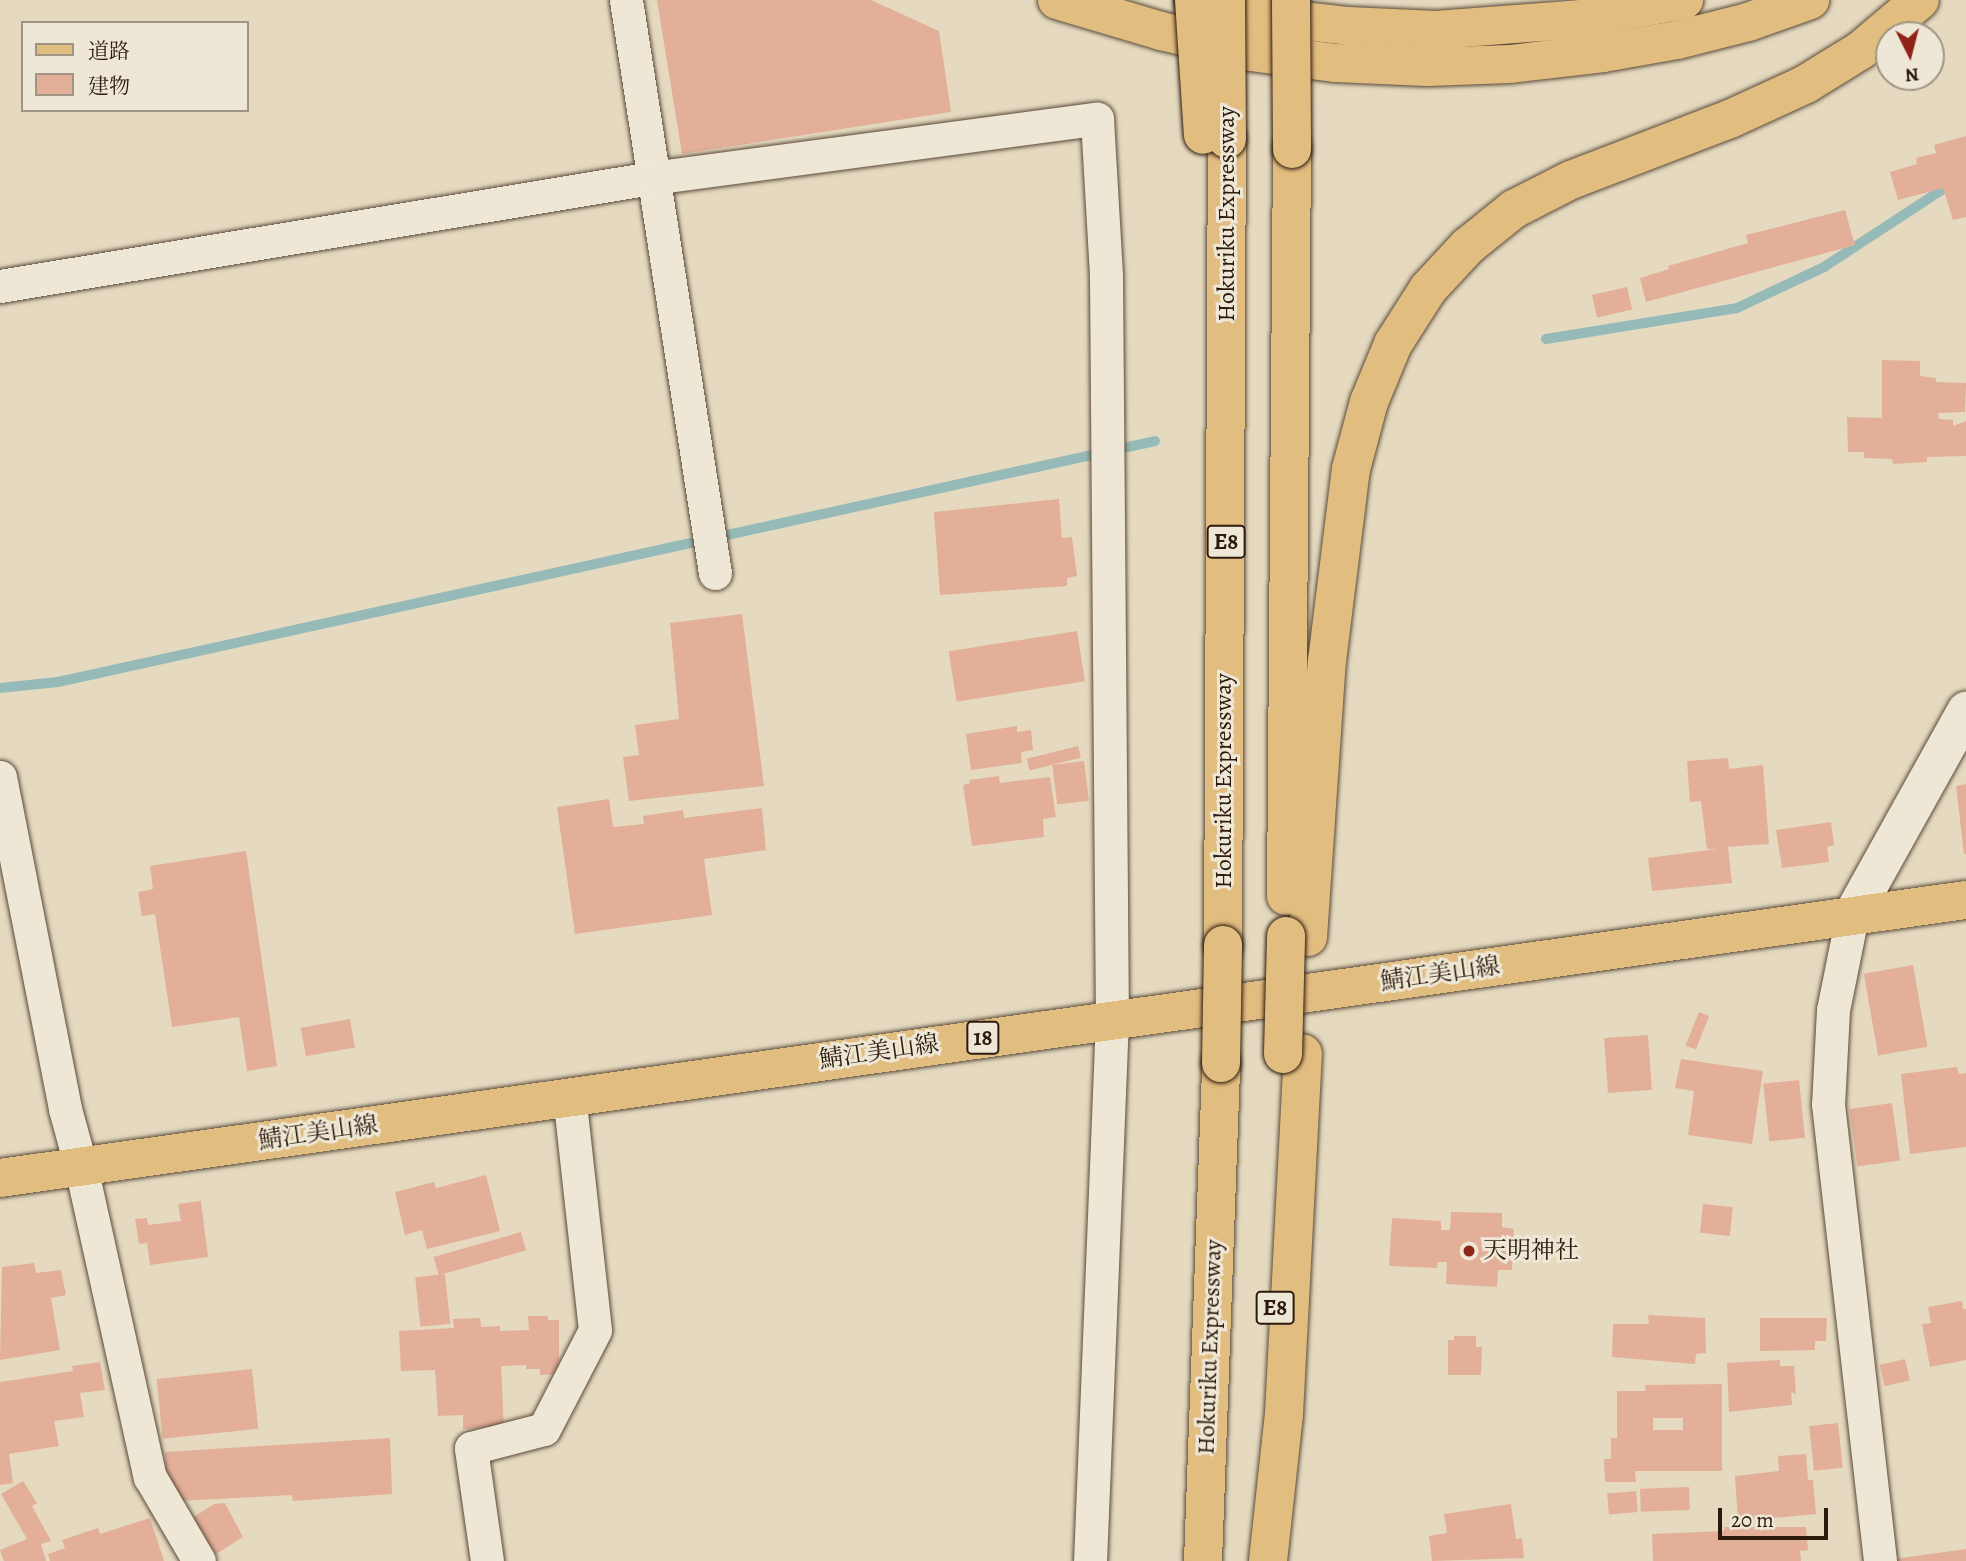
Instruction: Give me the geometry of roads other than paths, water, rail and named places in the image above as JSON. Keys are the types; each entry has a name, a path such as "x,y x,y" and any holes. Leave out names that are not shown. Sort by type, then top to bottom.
{"main road":[{"path":"1057,0 1251,52 1336,63 1427,67 1510,64 1603,53 1677,40 1748,22 1810,0"},
{"path":"1185,0 1262,16 1335,24 1436,30 1582,19 1684,0"},
{"path":"1194,0 1215,137"},
{"name":"Hokuriku Expressway","path":"1203,1561 1223,945 1226,461 1215,137 1226,0"},
{"path":"1267,1561 1284,1414 1297,936 1291,0"},
{"path":"1297,936 1351,469 1369,401 1393,344 1427,289 1468,246 1514,209 1571,180 1730,119 1806,84 1861,50 1920,0"},
{"name":"鯖江美山線","path":"0,1178 1966,900"}],"street":[{"path":"626,0 715,573"},
{"path":"0,286 652,178 1097,119 1106,277 1112,1019 1090,1561"},
{"path":"1880,1561 1828,1104 1833,1010 1852,916 1966,711"},
{"path":"0,777 65,1109 81,1167 150,1477 199,1561"},
{"path":"486,1561 471,1448 544,1429 595,1329 569,1096"}],"waterway":[{"path":"1546,339 1737,308 1824,267 1966,174"},
{"path":"0,688 58,682 1155,441"}],"place":[{"name":"天明神社","path":"1469,1251"}]}
